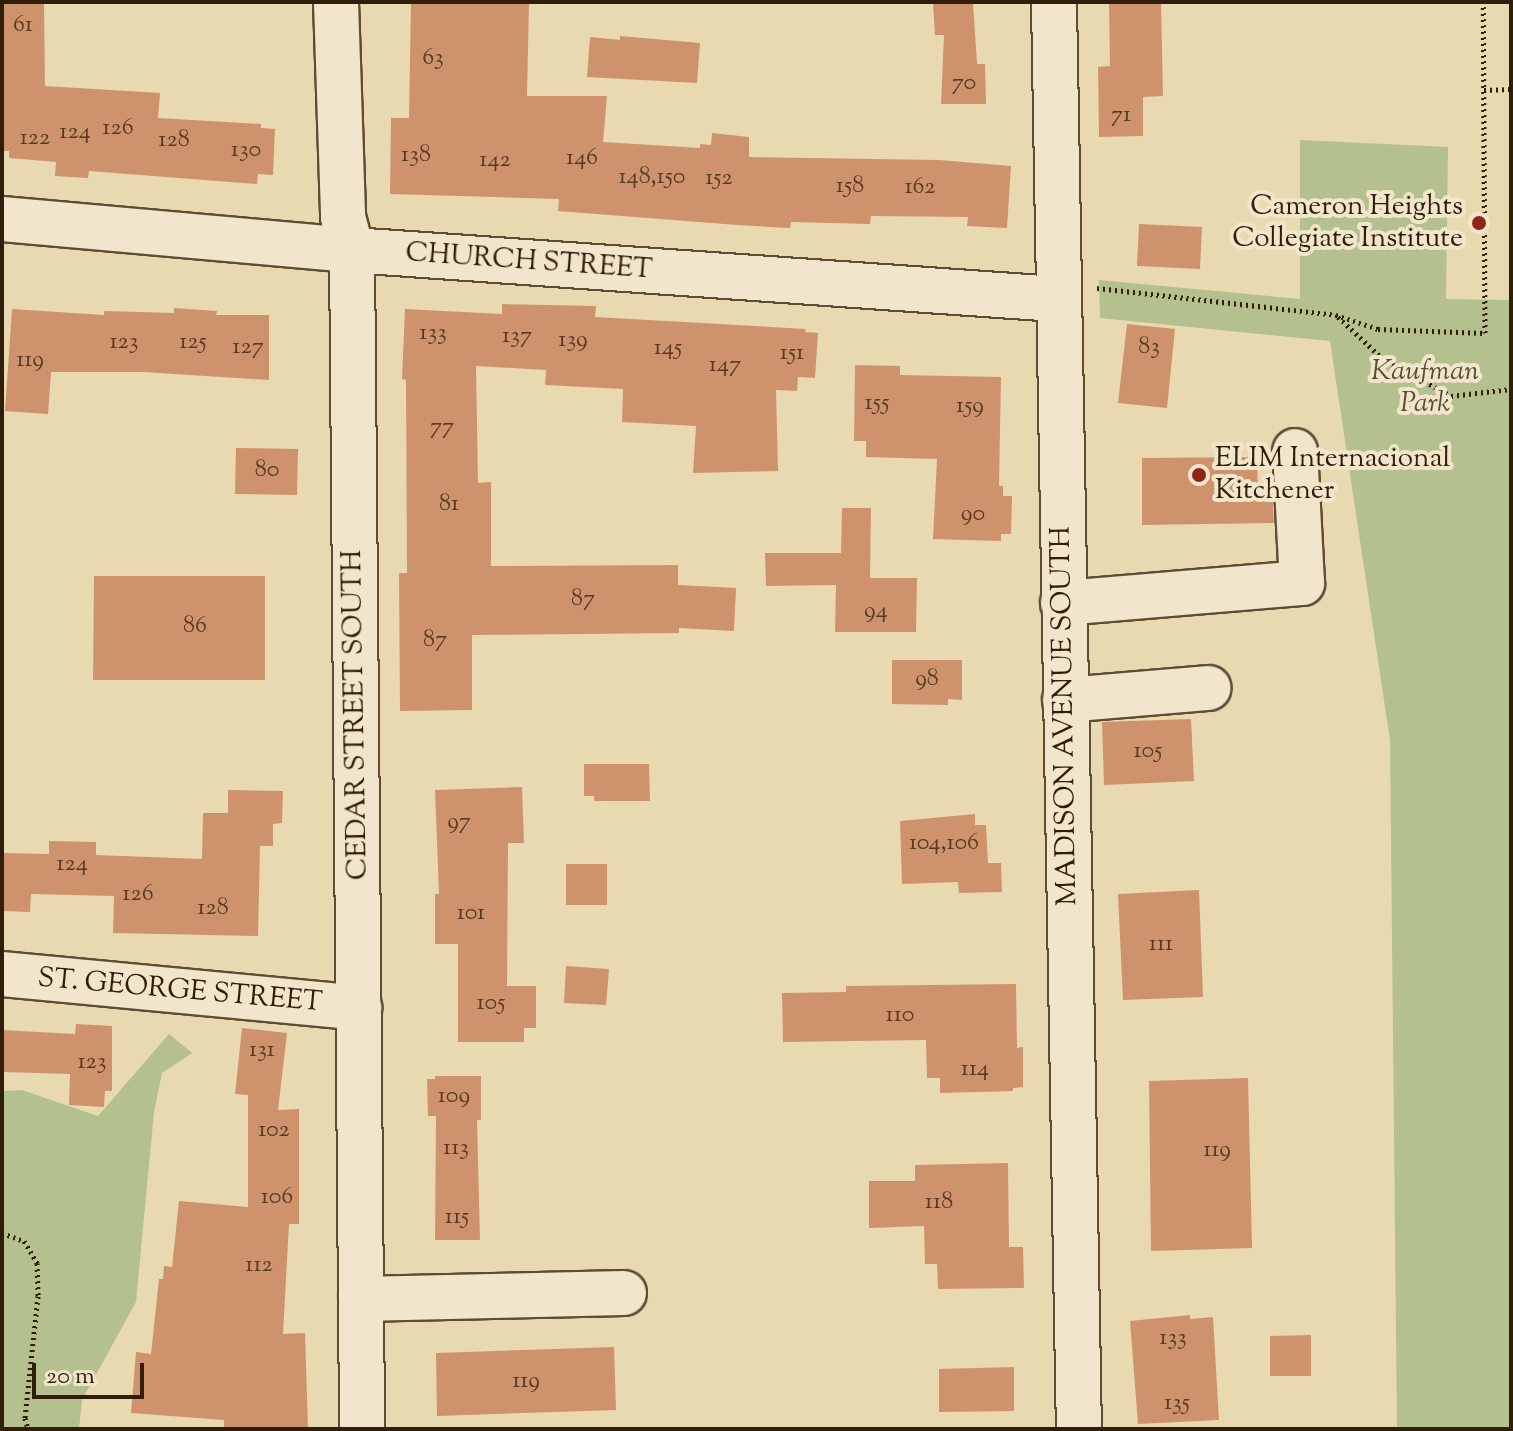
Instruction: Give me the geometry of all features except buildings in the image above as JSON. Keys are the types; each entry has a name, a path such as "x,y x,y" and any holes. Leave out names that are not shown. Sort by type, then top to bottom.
{"street":[{"name":"CEDAR STREET SOUTH","path":"336,2 343,217 352,250 362,1429"},
{"name":"MADISON AVENUE SOUTH","path":"1054,2 1072,293 1063,603 1079,1429"},
{"name":"CHURCH STREET","path":"2,219 352,250 1072,293"},
{"path":"1063,603 1302,583 1295,451"},
{"path":"1065,700 1208,688"},
{"name":"ST. GEORGE STREET","path":"2,974 359,1008"},
{"path":"361,1299 624,1293"}],"path":[{"path":"1072,293 1336,315 1378,329 1485,333 1483,2"},
{"path":"1484,90 1511,89"},
{"path":"1336,315 1382,358 1451,396 1511,389"},
{"path":"2,1233 24,1241 37,1263 38,1296 25,1418 28,1429"}],"green space":[{"name":"Kaufman Park","path":"1300,140 1448,147 1446,299 1511,300 1511,1429 1397,1429 1390,740 1330,341 1100,318 1099,280 1300,299"},
{"path":"169,1034 192,1053 162,1073 154,1112 136,1302 82,1400 79,1429 2,1429 2,1091 22,1090 98,1116"}],"place":[{"name":"Cameron Heights Collegiate Institute","path":"1479,223"},
{"name":"ELIM Internacional Kitchener","path":"1199,475"}]}
